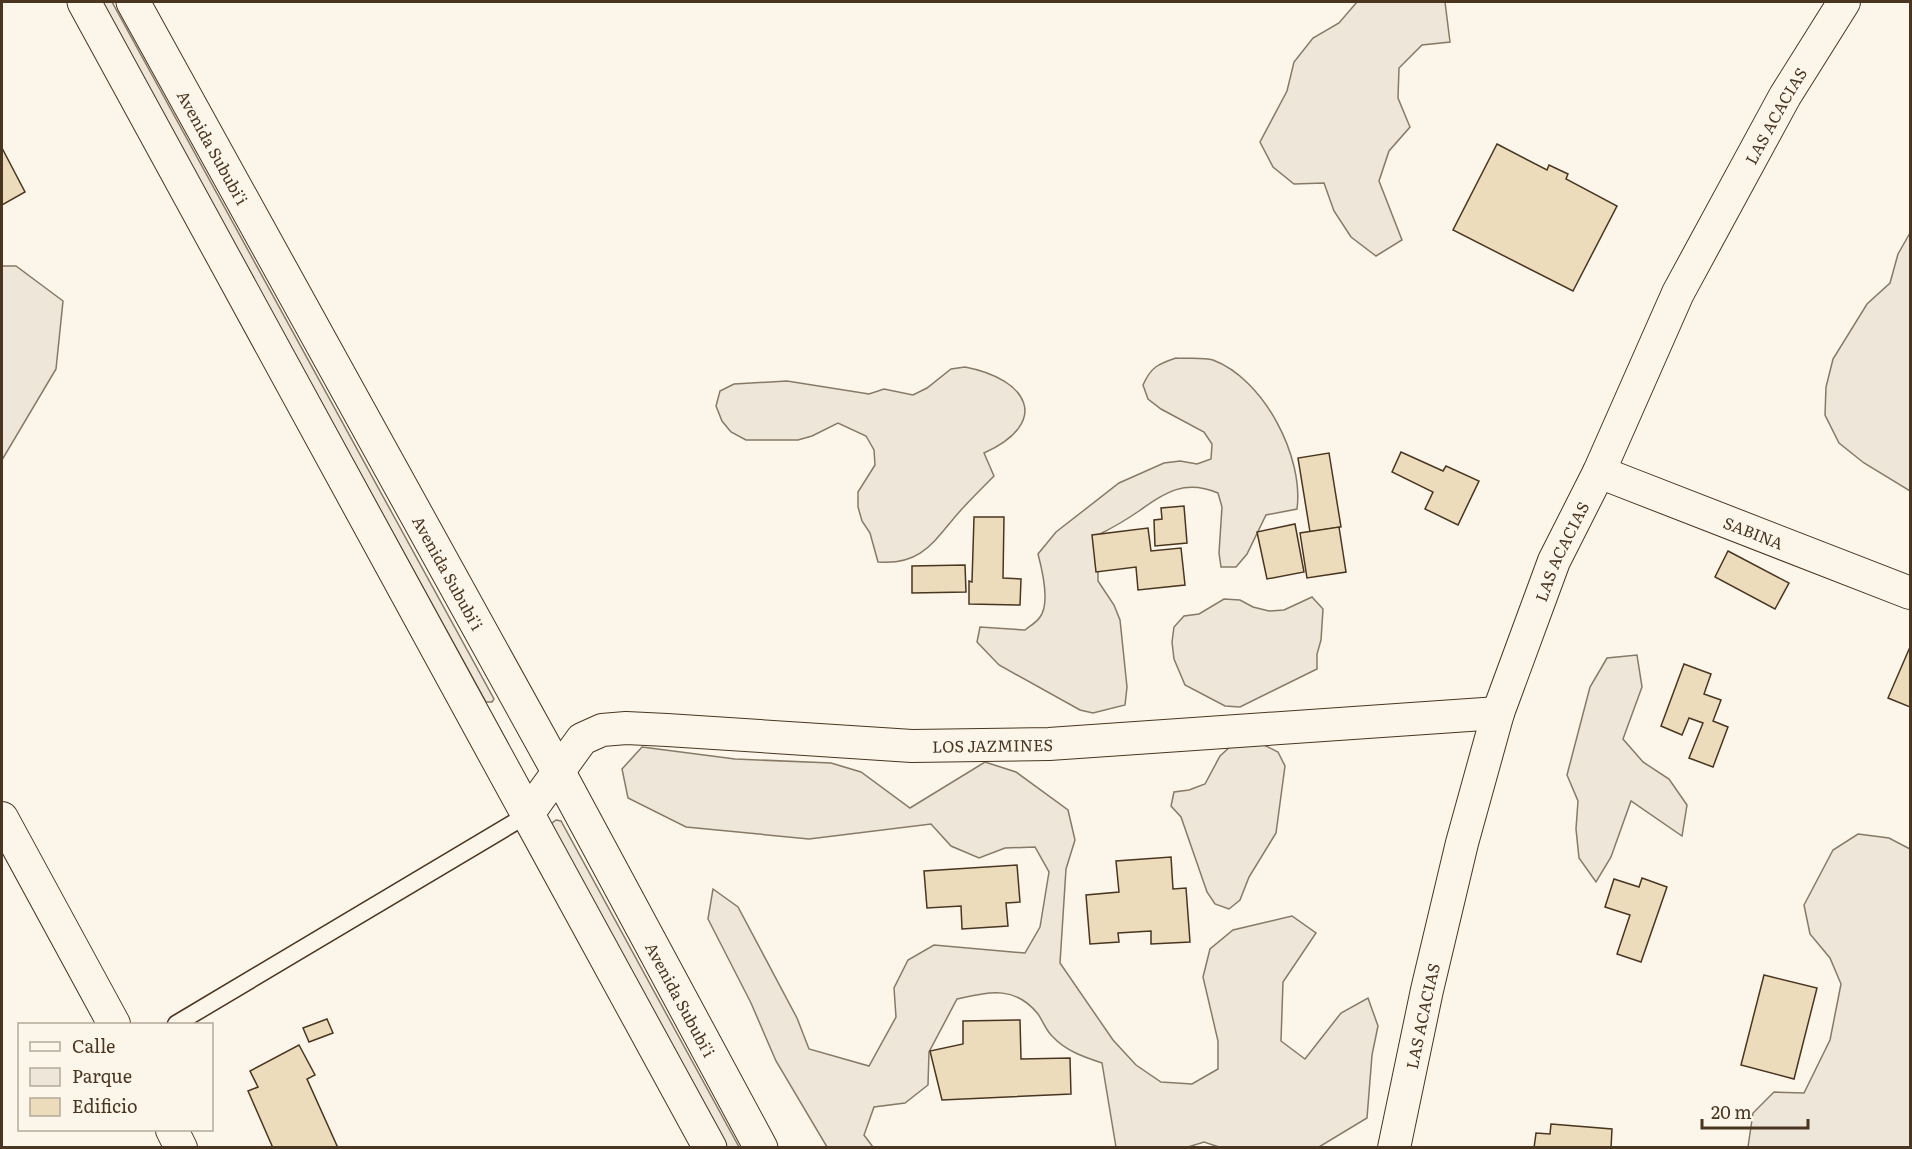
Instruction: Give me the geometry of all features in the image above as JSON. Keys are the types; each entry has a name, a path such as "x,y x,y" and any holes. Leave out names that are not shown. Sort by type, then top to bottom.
{"street":[{"path":"84,2 710,1148"},
{"name":"Avenida Sububi'i","path":"133,2 558,771 761,1148"},
{"name":"LAS ACACIAS","path":"1394,1148 1427,990 1462,843 1498,713 1554,561 1599,472 1678,293 1785,96 1844,2"},
{"name":"SABINA","path":"1599,472 1911,593"},
{"name":"LOS JAZMINES","path":"527,814 582,739 602,730 626,728 912,746 1049,744 1498,713"},
{"path":"2,818 113,1023"},
{"path":"173,1131 182,1148"}],"lane":[{"path":"178,1023 527,814"}],"green space":[{"path":"101,2 112,2 494,699 492,702 486,702"},
{"path":"1357,2 1445,2 1450,42 1422,45 1399,68 1398,98 1410,127 1389,151 1379,181 1402,240 1376,256 1351,237 1334,211 1324,183 1294,184 1273,167 1260,142 1287,91 1294,62 1313,38 1339,23"},
{"path":"1910,233 1910,491 1864,463 1839,443 1825,415 1826,387 1833,359 1867,304 1890,283 1898,254"},
{"path":"2,266 16,266 63,301 56,369 2,460"},
{"path":"1176,358 1213,360 1232,370 1249,384 1264,402 1277,422 1294,466 1297,509 1266,515 1247,554 1236,567 1221,567 1219,553 1222,507 1218,493 1206,489 1186,488 1167,493 1098,535 1098,581 1114,605 1120,620 1127,687 1125,705 1093,713 1080,710 999,665 977,642 980,627 1025,630 1037,621 1043,611 1045,595 1038,554 1056,532 1119,483 1164,463 1180,461 1197,464 1211,459 1212,444 1204,432 1161,409 1148,399 1143,385 1156,367"},
{"path":"965,367 987,373 1004,381 1017,391 1024,403 1024,415 1019,428 1005,441 984,453 994,476 927,548 906,560 878,562 870,533 862,521 858,507 858,492 875,465 874,450 866,436 838,423 798,440 746,440 731,432 722,421 716,406 720,391 734,384 787,381 869,394 884,389 913,395 927,388 951,369"},
{"path":"1312,597 1323,609 1317,669 1240,707 1225,706 1185,685 1174,659 1172,642 1174,627 1184,616 1199,614 1224,599 1240,600 1253,607 1269,611 1284,610"},
{"path":"1637,655 1642,687 1623,739 1643,762 1669,779 1687,805 1682,836 1631,801 1611,857 1596,882 1579,858 1576,829 1578,801 1567,775 1590,687 1607,658"},
{"path":"1232,745 1264,745 1278,752 1285,766 1276,833 1249,877 1240,900 1229,909 1215,904 1207,892 1181,817 1171,806 1174,792 1189,790 1205,784 1220,756"},
{"path":"642,747 735,759 831,763 861,772 910,808 985,762 1016,772 1068,810 1075,840 1066,869 1060,963 1113,1040 1136,1065 1161,1082 1192,1084 1218,1069 1218,1041 1203,977 1210,949 1233,930 1292,916 1316,933 1283,982 1281,1041 1305,1059 1341,1013 1368,998 1378,1026 1372,1055 1367,1118 1319,1147 1222,1148 1204,1142 1188,1147 1116,1147 1102,1063 1076,1053 1058,1042 1048,1032 1038,1014 1020,998 991,993 957,999 929,1052 928,1085 905,1103 874,1107 864,1135 873,1147 827,1147 776,1061 751,1003 708,919 713,889 738,907 797,1018 809,1049 869,1066 896,1017 894,988 908,960 934,945 1025,953 1040,927 1049,872 1035,847 1005,848 979,858 951,846 931,824 809,839 686,827 628,798 622,769"},
{"path":"556,820 561,821 739,1147 727,1147 552,826"},
{"path":"1858,834 1889,838 1910,849 1910,1147 1748,1147 1753,1113 1774,1092 1804,1093 1830,1040 1841,984 1830,958 1810,934 1804,905 1833,850"}],"building":[{"path":"1497,144 1547,170 1549,165 1568,174 1566,179 1617,206 1573,291 1453,230"},
{"path":"2,148 25,192 2,205"},
{"path":"1401,452 1443,471 1446,466 1479,481 1458,525 1425,509 1433,492 1392,472"},
{"path":"1329,453 1341,527 1310,532 1298,458"},
{"path":"1184,506 1187,543 1155,546 1154,520 1162,519 1161,508"},
{"path":"974,517 1004,517 1003,578 1021,579 1020,605 969,604"},
{"path":"1295,524 1304,572 1267,579 1257,532"},
{"path":"1339,527 1346,572 1307,578 1300,533"},
{"path":"1148,528 1151,551 1181,548 1185,585 1138,590 1136,567 1096,572 1092,535"},
{"path":"1728,551 1789,583 1775,609 1715,577"},
{"path":"965,565 966,592 912,593 912,566"},
{"path":"1910,647 1910,707 1888,698"},
{"path":"1684,664 1711,674 1704,694 1721,700 1713,721 1728,727 1713,767 1689,758 1703,723 1689,718 1682,735 1661,726"},
{"path":"1171,857 1173,889 1186,888 1190,942 1151,944 1151,931 1118,933 1119,942 1090,944 1086,895 1119,892 1116,861"},
{"path":"1017,865 1020,902 1006,903 1008,926 962,929 961,906 927,908 924,871"},
{"path":"1642,878 1667,887 1641,962 1617,954 1630,915 1605,907 1614,879 1639,887"},
{"path":"1764,975 1817,988 1794,1079 1741,1065"},
{"path":"327,1019 333,1033 309,1042 303,1028"},
{"path":"1020,1020 1021,1059 1070,1058 1071,1094 942,1100 930,1051 963,1044 963,1021"},
{"path":"299,1045 315,1075 307,1079 338,1148 273,1148 248,1091 258,1087 250,1071"},
{"path":"1551,1124 1612,1129 1611,1148 1534,1148 1536,1133 1550,1134"}]}
